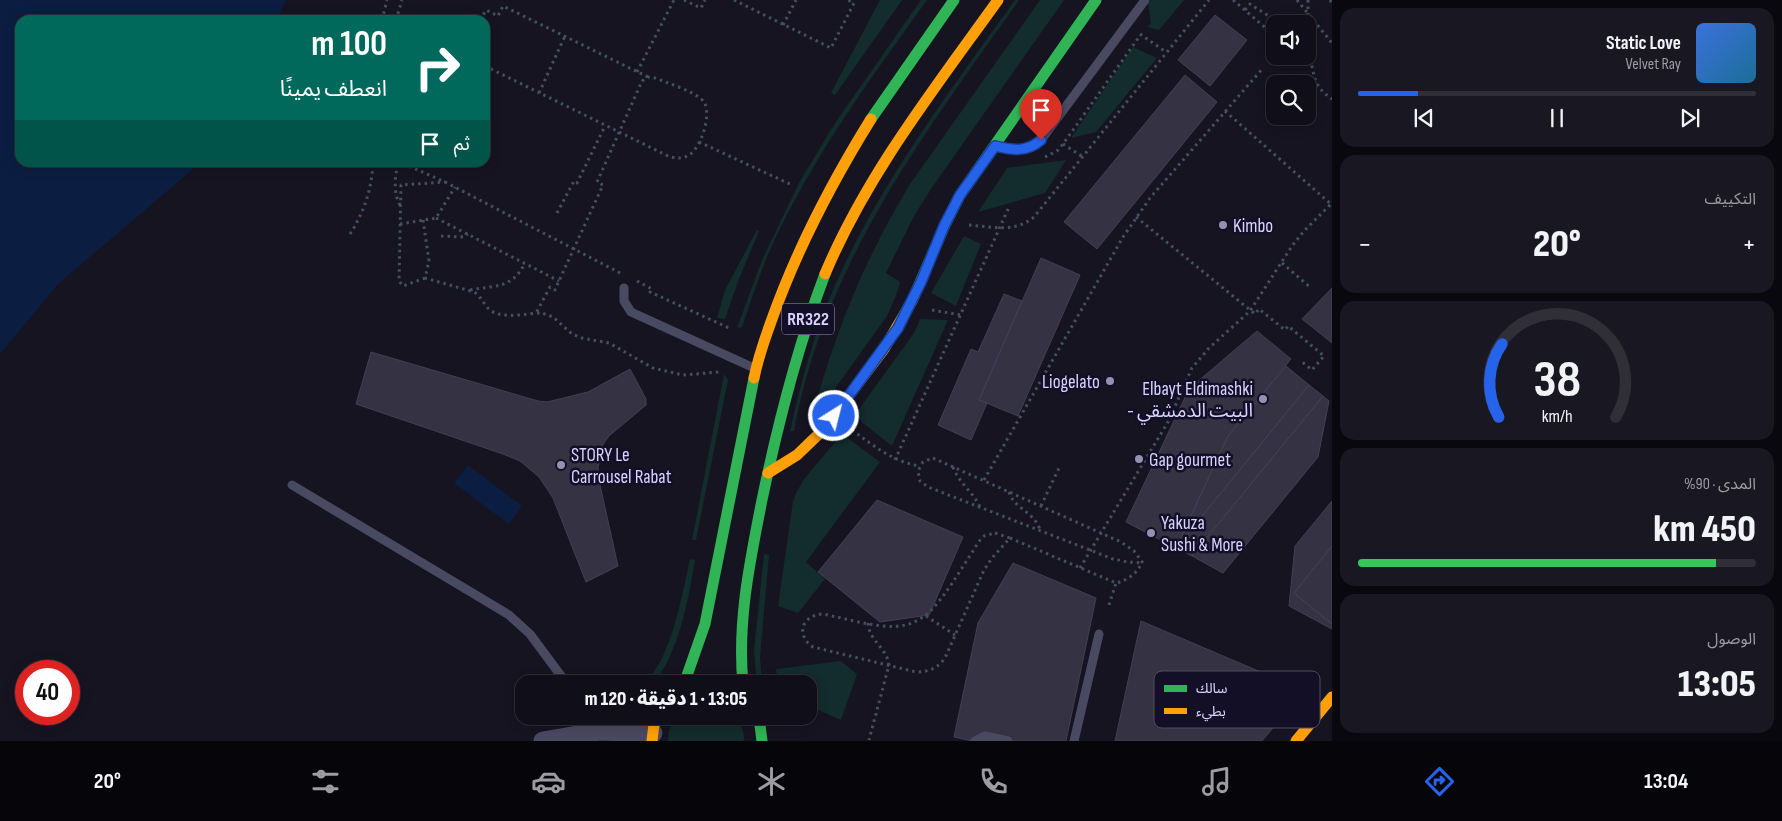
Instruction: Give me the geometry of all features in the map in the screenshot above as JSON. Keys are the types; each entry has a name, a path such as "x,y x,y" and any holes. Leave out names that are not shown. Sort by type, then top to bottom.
{"main road":[{"name":"RR322","path":"687,675 705,624 756,369 776,307 816,214 840,169 867,126 954,0"},
{"name":"RR322","path":"742,675 740,646 741,627 754,544 768,473 792,369 822,282 862,199 886,159 998,0"},
{"path":"768,473 797,455 823,430 884,349 910,305 944,226 960,195 1096,0"},
{"path":"1320,712 1332,697"},
{"path":"760,725 765,739"},
{"path":"1296,741 1307,728"}],"street":[{"path":"543,741 592,725"},
{"path":"605,725 654,730"}],"lane":[{"path":"995,146 1021,150 1035,145 1041,140 1142,2"},
{"path":"624,288 624,301 631,312 756,369"},
{"path":"292,485 509,615 530,634 560,675"},
{"path":"1074,741 1099,634"},
{"path":"975,741 985,736 1008,741"}],"path":[{"path":"383,15 387,0"},
{"path":"398,15 402,0"},
{"path":"637,72 674,0"},
{"path":"684,0 701,8 705,0"},
{"path":"734,0 831,48 854,3 848,0"},
{"path":"783,25 796,0"},
{"path":"1233,0 1266,28"},
{"path":"1296,0 1332,43"},
{"path":"1308,0 1308,14"},
{"path":"974,226 1016,228 1034,217 1207,1"},
{"path":"1042,159 1050,156 1063,144 1140,34 1147,23 1142,2"},
{"path":"1245,10 1250,4 1267,15"},
{"path":"483,15 486,10 498,16 503,6 637,72 699,96 704,102 707,121 696,150 690,155 677,158 670,157 490,68"},
{"path":"1140,34 1166,52"},
{"path":"539,93 565,36"},
{"path":"1311,65 1316,81 1332,99"},
{"path":"984,480 1110,257 1136,217 1165,180 1263,68"},
{"path":"536,313 550,287 555,290 603,185 597,182 642,81 648,77"},
{"path":"1080,568 1168,422 1192,368 1209,348 1250,311 1304,231 1332,204 1226,111"},
{"path":"557,213 574,181 577,183 605,126"},
{"path":"699,142 792,185"},
{"path":"1063,144 1083,157"},
{"path":"350,234 365,206 370,190 372,167"},
{"path":"398,167 396,172 397,197 400,205"},
{"path":"413,167 626,275"},
{"path":"445,182 401,185 399,281 403,286 425,278 470,290 478,294 486,306 497,314 542,312 553,317 572,334 582,338 609,343 653,368 683,375 719,372"},
{"path":"436,218 455,187"},
{"path":"895,460 1009,207"},
{"path":"1136,217 1250,311 1255,314 1259,309 1285,330 1288,326 1324,356 1312,370 1301,361"},
{"path":"400,224 436,218 559,280"},
{"path":"965,225 970,218"},
{"path":"422,220 429,261 425,278"},
{"path":"441,236 461,237 468,234"},
{"path":"470,290 504,284 513,280 520,273 525,263"},
{"path":"1282,263 1310,287"},
{"path":"634,280 652,288 650,292 729,328"},
{"path":"943,312 961,315"},
{"path":"846,425 884,454 895,460 919,466"},
{"path":"933,458 953,466 1128,546 1143,563 1120,560 1091,550 923,485 918,476 919,466 928,459 933,458"},
{"path":"953,466 958,478 980,507"},
{"path":"1041,506 1058,468"},
{"path":"1009,492 1013,501 1034,518 1040,530"},
{"path":"1010,538 984,570 945,658 936,668 916,672 813,647 807,643 803,630 805,623 809,617 816,614 882,626 898,626 912,623 926,616 936,606 984,536 995,533 1010,538 1116,583 1125,581 1132,576 1143,563"},
{"path":"1109,605 1116,583"},
{"path":"926,616 955,635"},
{"path":"868,623 870,634 887,657 890,665 869,740"}],"green space":[{"path":"880,0 902,0 835,95 831,93"},
{"path":"921,0 927,0 845,117 807,178 769,252 742,327 737,328 762,260 799,183 835,123"},
{"path":"1015,0 1019,0 947,101 914,152 882,203 854,256 829,311 809,369 794,431 790,431 815,337 828,301 854,245 874,208 918,137"},
{"path":"1040,0 1064,0 914,216 886,273 900,282 887,316 811,422 829,359 840,329 864,270 893,213 910,184"},
{"path":"1151,0 1184,0 1159,30 1147,27 1151,23 1148,3"},
{"path":"1133,47 1157,58 1096,132 1071,138"},
{"path":"1066,160 1045,193 978,212 1007,168"},
{"path":"757,230 759,231 725,319 717,318 725,290"},
{"path":"964,236 981,244 956,306 931,293"},
{"path":"920,319 948,320 892,446 854,416 914,333"},
{"path":"724,374 728,380 696,540 692,540"},
{"path":"842,434 880,462 806,562 825,579 798,613 778,606 793,501 804,479"},
{"path":"764,554 769,555 760,657 761,675 756,675 754,651"},
{"path":"690,559 695,560 686,607 675,643 661,673 659,675 652,675 668,645"},
{"path":"841,661 857,674 841,720 817,710 817,675 777,675 776,669"},
{"path":"672,725 740,725 744,741 668,741 669,730"}],"water":[{"path":"0,0 286,0 279,15 15,15 15,167 195,167 58,284 0,354"},
{"path":"468,465 522,506 509,524 454,483"}],"building":[{"path":"1215,15 1247,40 1210,86 1178,60"},
{"path":"1185,75 1217,102 1097,249 1064,222"},
{"path":"1041,258 1080,275 1018,416 979,400"},
{"path":"1332,288 1332,343 1302,319"},
{"path":"1004,294 1022,301 979,400 987,403 971,440 938,425 971,349 978,352"},
{"path":"1257,331 1291,359 1228,436 1176,548 1126,522 1189,389"},
{"name":"STORY Le Carrousel Rabat","path":"371,352 547,402 588,392 630,369 646,399 646,405 609,436 602,446 598,468 618,566 586,582 553,498 539,477 520,461 356,404"},
{"path":"1286,366 1309,385 1176,548 1228,436"},
{"path":"1309,385 1323,396 1192,556 1176,548"},
{"path":"1323,396 1329,401 1318,457 1223,573 1192,556"},
{"path":"877,500 963,537 929,615 880,622 818,572"},
{"path":"1332,501 1332,546 1294,593 1332,624 1332,629 1289,606 1295,546"},
{"path":"1332,546 1332,624 1294,593"},
{"path":"1013,563 1096,598 1066,741 972,741 954,737 978,623"},
{"path":"1141,621 1258,671 1154,671 1154,728 1273,728 1262,741 1115,741"}],"traffic: fast":[{"path":"871,119 954,0"},
{"path":"912,301 960,195 1096,0"},
{"path":"743,675 743,615 749,569 762,500 789,386 825,274"},
{"path":"687,675 705,624 754,378"},
{"path":"760,725 762,741"}],"traffic: slow":[{"path":"825,274 861,201 904,132 998,0"},
{"path":"754,378 772,319 804,242 829,192 871,119"},
{"path":"768,473 797,455 823,430 884,349 912,301"},
{"path":"1320,712 1332,697"},
{"path":"652,741 654,725"},
{"path":"1296,741 1307,728"}],"place":[{"name":"Kimbo","path":"1223,225"},
{"name":"Liogelato","path":"1110,381"},
{"name":"Elbayt Eldimashki - البيت الدمشقي","path":"1263,399"},
{"name":"Gap gourmet","path":"1139,459"},
{"name":"STORY Le Carrousel Rabat","path":"561,465"},
{"name":"Yakuza Sushi & More","path":"1151,533"}],"route":[{"path":"834,416 898,328 960,195 995,146 1021,150 1035,145 1041,140"}]}
